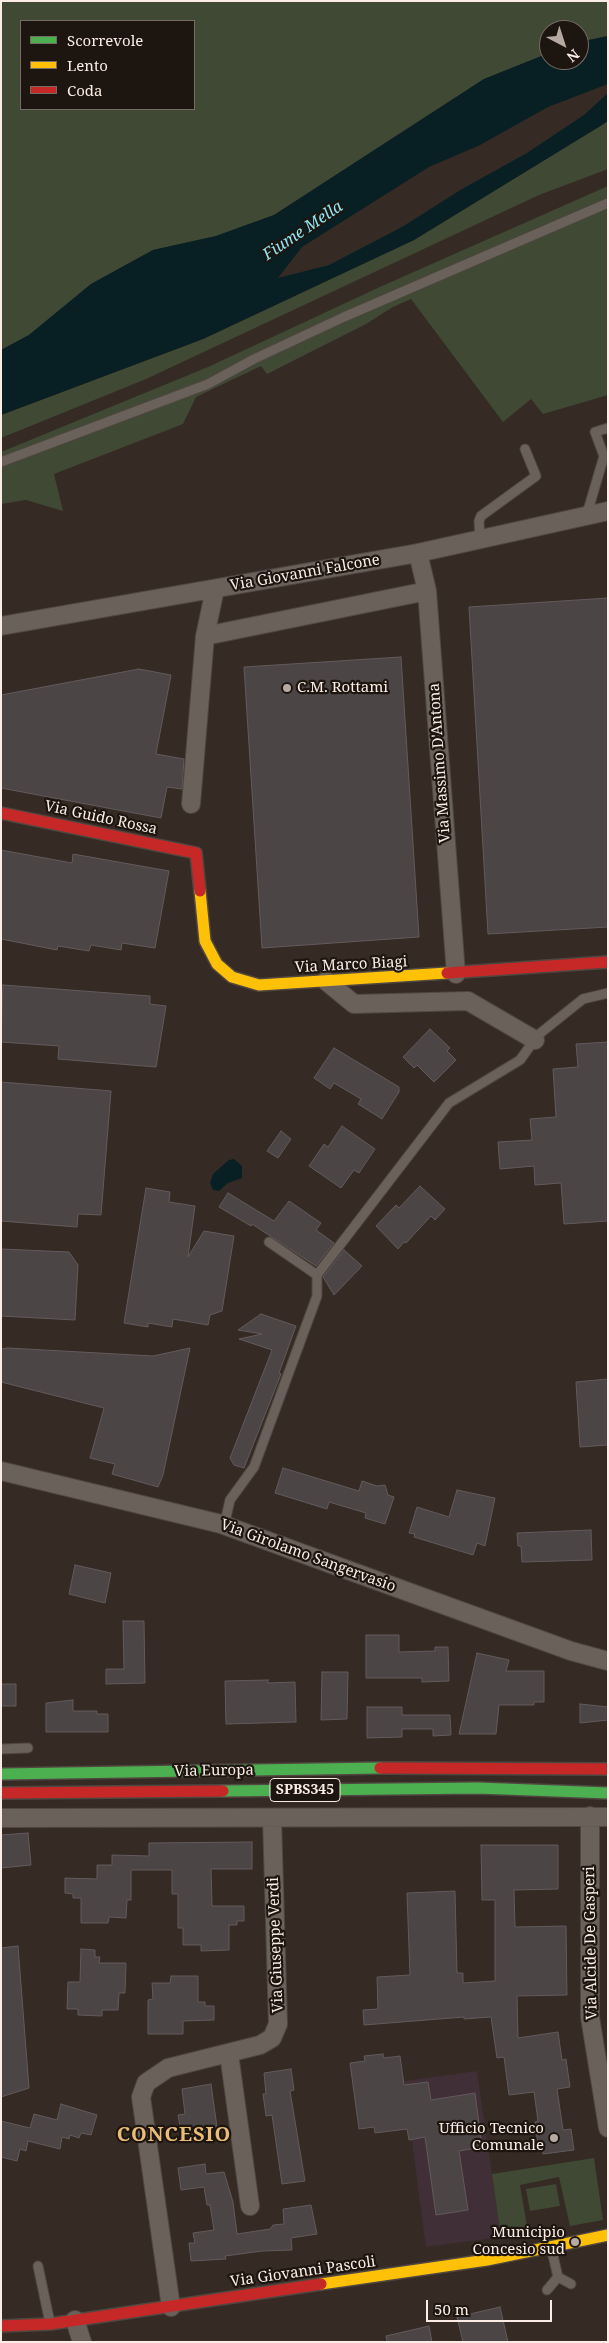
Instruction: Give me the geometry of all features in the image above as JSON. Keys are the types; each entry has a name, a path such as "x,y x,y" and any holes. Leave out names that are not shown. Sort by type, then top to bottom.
{"street":[{"name":"Via Giovanni Falcone","path":"1,626 418,553 608,511"},
{"name":"Via Massimo D'Antona","path":"418,553 427,591 456,974"},
{"path":"191,804 205,636 215,589"},
{"path":"205,636 427,591"},
{"name":"Via Guido Rossa","path":"1,813 196,853"},
{"name":"Via Marco Biagi","path":"196,853 205,941 217,964 232,977 260,985 456,974 608,962"},
{"path":"326,981 354,1004 468,1001 535,1040"},
{"name":"Via Girolamo Sangervasio","path":"1,1471 224,1526 571,1650 608,1661"},
{"name":"Via Europa","path":"1,1774 361,1768 608,1769"},
{"path":"478,1788 478,1817"},
{"name":"Via Europa","path":"1,1793 478,1788 608,1793"},
{"name":"Via Europa","path":"214,1790 215,1818"},
{"name":"Via Alcide De Gasperi","path":"590,1816 590,2017 608,2128"},
{"path":"1,1818 608,1817"},
{"name":"Via Giuseppe Verdi","path":"171,2306 141,2096 146,2083 168,2068 229,2054 260,2045 272,2038 278,2024 272,1818"},
{"path":"229,2054 250,2206"},
{"name":"Via Giovanni Pascoli","path":"1,2326 50,2324 171,2306 343,2276 421,2270 487,2260 608,2236"},
{"path":"76,2320 82,2342"}],"lane":[{"path":"1,462 208,384 254,359 344,317 608,203"},
{"path":"583,517 589,507 606,458 595,432 608,428"},
{"path":"480,540 479,521 481,516 536,476 525,449"},
{"path":"224,1526 230,1500 254,1467 317,1296 317,1276 348,1238 449,1103 520,1060 538,1034 583,999 608,993"},
{"path":"269,1242 317,1276"},
{"path":"1,1749 28,1748"},
{"path":"551,2247 558,2277 571,2284"},
{"path":"419,2256 421,2270"},
{"path":"38,2266 50,2324"},
{"path":"547,2290 558,2277"}],"shaded area":[{"path":"477,2071 501,2237 426,2247 404,2081"}],"green space":[{"path":"1,1 608,1 608,36 589,40 589,20 539,20 539,57 484,79 274,215 216,236 153,250 91,284 29,335 1,350"},
{"path":"608,121 608,169 539,195 146,379 1,438 1,415 203,339 414,240"},
{"path":"608,186 608,395 543,414 531,399 503,422 411,299 267,374 261,366 196,397 183,424 54,474 63,511 26,500 1,504 1,452 208,367 382,286"},
{"path":"594,2158 603,2220 570,2226 559,2177 520,2185 528,2232 501,2237 492,2174"},
{"path":"556,2184 560,2206 530,2211 526,2189"}],"water":[{"name":"Fiume Mella","path":"608,36 608,84 548,107 480,145 429,167 302,247 278,278 329,265 402,227 462,189 527,153 584,115 608,93 608,121 602,125 414,240 203,339 1,415 1,350 29,335 91,284 153,250 216,236 274,215 484,79 539,57 539,70 589,70 589,40"},
{"path":"234,1159 242,1166 242,1178 228,1183 219,1191 213,1190 210,1183 213,1174 229,1160"}],"building":[{"path":"608,598 608,927 488,934 469,607"},
{"path":"401,657 419,937 262,948 244,667"},
{"path":"139,669 171,675 156,754 184,759 182,789 167,787 161,818 1,788 1,695"},
{"path":"1,850 72,863 73,854 169,871 155,948 122,943 121,950 91,945 89,951 58,946 57,950 1,939"},
{"path":"3,985 150,996 150,1004 166,1006 156,1067 58,1059 59,1046 1,1042"},
{"path":"430,1029 450,1048 447,1051 456,1060 434,1082 417,1065 414,1068 403,1057"},
{"path":"608,1042 608,1221 564,1224 561,1183 535,1185 534,1166 500,1169 498,1142 532,1140 530,1119 556,1117 553,1069 578,1067 576,1044"},
{"path":"334,1048 399,1087 399,1092 382,1119 358,1104 361,1099 334,1083 330,1089 314,1078"},
{"path":"1,1082 111,1091 101,1215 78,1214 77,1227 1,1221"},
{"path":"342,1126 375,1149 359,1173 354,1170 341,1188 309,1166 324,1144 328,1147"},
{"path":"281,1131 291,1139 278,1158 267,1151"},
{"path":"420,1186 445,1209 435,1220 431,1216 398,1249 376,1226 396,1205 399,1208"},
{"path":"146,1188 170,1192 169,1202 195,1206 188,1257 204,1231 234,1236 222,1311 210,1315 208,1325 173,1319 172,1327 148,1323 148,1327 124,1323"},
{"path":"228,1193 274,1221 289,1201 321,1223 316,1230 334,1243 316,1266 252,1224 251,1226 219,1207"},
{"path":"1,1249 69,1252 78,1265 75,1320 1,1316"},
{"path":"344,1250 362,1266 334,1295 323,1277"},
{"path":"261,1314 296,1326 279,1373 281,1374 244,1468 234,1465 230,1458 272,1350 239,1339 262,1334 238,1330"},
{"path":"190,1348 163,1475 158,1487 112,1474 115,1464 90,1458 104,1408 1,1382 1,1349 153,1356"},
{"path":"608,1379 608,1445 580,1447 576,1382"},
{"path":"283,1468 359,1491 362,1481 377,1486 385,1485 388,1495 394,1497 385,1524 365,1518 366,1513 329,1502 327,1509 275,1493"},
{"path":"457,1490 495,1498 485,1546 477,1543 473,1555 414,1537 415,1534 409,1533 417,1507 449,1517"},
{"path":"591,1530 592,1560 522,1562 521,1546 518,1546 517,1533"},
{"path":"75,1565 111,1573 105,1603 69,1594"},
{"path":"123,1621 144,1621 145,1683 106,1684 106,1669 124,1669"},
{"path":"366,1635 399,1635 399,1652 435,1651 435,1647 448,1647 449,1681 422,1682 422,1678 366,1678"},
{"path":"477,1653 509,1660 506,1671 544,1671 544,1702 534,1702 534,1705 499,1705 496,1734 459,1734"},
{"path":"322,1672 348,1672 347,1719 321,1720"},
{"path":"268,1680 268,1683 295,1682 296,1722 226,1724 225,1681"},
{"path":"1,1684 16,1684 16,1706 1,1706"},
{"path":"73,1700 73,1711 97,1711 97,1714 108,1714 108,1732 46,1732 46,1703"},
{"path":"580,1704 608,1707 608,1720 580,1723"},
{"path":"367,1707 402,1707 402,1715 450,1715 451,1735 433,1736 433,1729 402,1729 402,1737 367,1738"},
{"path":"28,1833 31,1865 1,1868 1,1835"},
{"path":"252,1842 252,1869 211,1869 212,1906 244,1906 244,1921 237,1921 237,1925 229,1925 229,1950 201,1951 201,1945 183,1945 183,1928 178,1928 178,1894 172,1894 172,1870 131,1870 131,1900 127,1900 126,1918 109,1917 108,1923 81,1923 81,1898 73,1898 73,1894 65,1893 65,1878 97,1879 97,1865 112,1865 112,1855 149,1856 149,1843"},
{"path":"481,1845 558,1845 558,1889 514,1890 515,1927 566,1926 567,1995 517,1996 518,2038 558,2032 562,2060 566,2059 570,2087 557,2089 563,2130 571,2129 574,2150 543,2154 542,2145 538,2145 535,2122 538,2121 534,2092 509,2095 504,2057 497,2058 491,2017 464,2019 464,2017 364,2025 363,2010 378,2009 377,1977 410,1975 407,1893 455,1891 457,1973 463,1973 463,1983 495,1981 495,1900 482,1900"},
{"path":"18,1946 29,2088 1,2097 1,1948"},
{"path":"81,1949 95,1950 95,1957 100,1957 99,1963 126,1963 125,1993 119,1993 118,2010 102,2010 102,2016 78,2015 78,2009 67,2009 68,1982 80,1982"},
{"path":"171,1976 198,1976 198,2002 205,2002 205,2006 214,2006 214,2020 183,2021 183,2034 148,2034 148,2000 153,1999 152,1983 170,1983"},
{"path":"383,2054 384,2058 400,2056 404,2085 428,2082 431,2100 475,2093 482,2147 459,2151 468,2210 436,2215 425,2137 409,2140 407,2129 375,2133 374,2127 359,2129 350,2063 365,2061 364,2056"},
{"path":"291,2069 294,2090 290,2091 305,2181 282,2184 272,2115 266,2116 263,2094 266,2094 264,2073"},
{"path":"211,2084 217,2127 207,2128 208,2132 191,2135 190,2131 181,2132 178,2115 185,2114 182,2089"},
{"path":"61,2104 97,2115 91,2135 81,2133 79,2138 70,2135 69,2139 62,2137 60,2149 28,2141 26,2151 20,2149 17,2161 1,2157 1,2121 30,2128 34,2114 57,2120"},
{"path":"205,2164 206,2174 224,2172 233,2202 237,2234 270,2229 273,2225 284,2224 283,2209 311,2205 317,2234 291,2238 292,2250 262,2251 225,2256 226,2259 191,2261 189,2243 195,2243 193,2233 214,2230 210,2205 207,2205 204,2187 181,2190 178,2168"},
{"path":"500,2307 508,2342 463,2342 457,2317"},
{"path":"429,2326 432,2342 387,2342 386,2336"}],"traffic: fast":[{"path":"1,1774 380,1768"},
{"path":"223,1791 478,1788 608,1793"}],"traffic: slow":[{"path":"200,891 205,941 217,964 232,977 259,985 447,973"},
{"path":"321,2284 487,2260 608,2235"}],"traffic: jam":[{"path":"1,813 196,853 200,891"},
{"path":"447,973 608,962"},
{"path":"380,1768 608,1769"},
{"path":"1,1793 223,1791"},
{"path":"1,2326 50,2324 321,2284"}],"place":[{"name":"C.M. Rottami","path":"287,688"},
{"name":"Ufficio Tecnico Comunale","path":"554,2138"},
{"name":"Municipio Concesio sud","path":"575,2242"}],"district":[{"name":"CONCESIO","path":"174,2135"}]}
